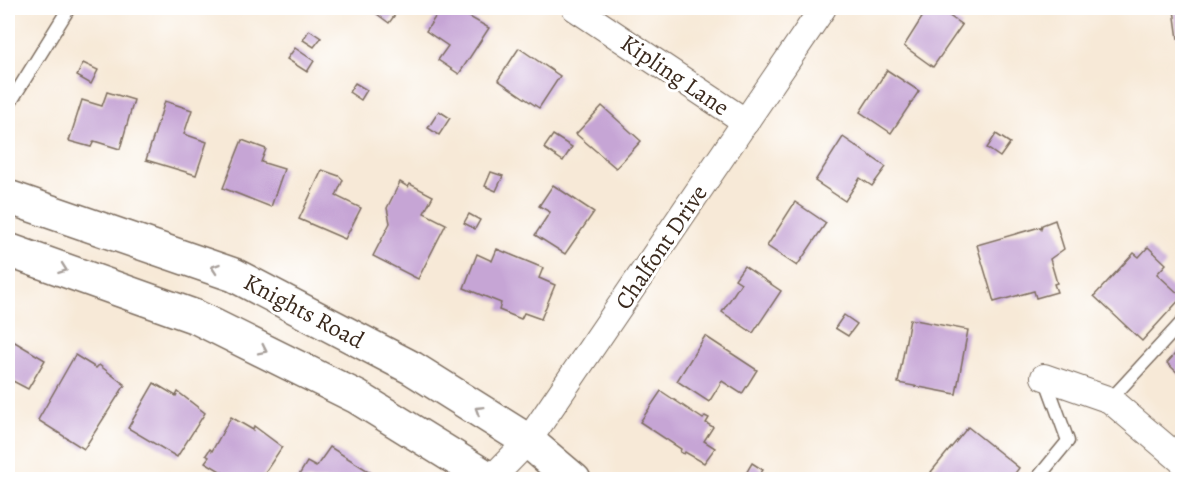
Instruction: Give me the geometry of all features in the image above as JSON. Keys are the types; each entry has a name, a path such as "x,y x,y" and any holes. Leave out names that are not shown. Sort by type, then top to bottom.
{"main road":[{"name":"Knights Road","path":"8,197 234,275 412,368 528,441 574,480"},
{"path":"8,250 196,317 357,397 490,480"}],"street":[{"name":"Kipling Lane","path":"576,8 746,122"},
{"name":"Chalfont Drive","path":"490,480 528,441 823,8"},
{"path":"1044,377 1110,400 1182,461"}],"lane":[{"path":"8,106 69,8"},
{"path":"1110,400 1182,322"},
{"path":"1036,480 1068,441 1044,377"}],"building":[{"path":"369,8 400,8 389,23"},
{"path":"441,8 454,8 489,28 459,74 438,60 448,46 426,31"},
{"path":"928,8 938,8 962,25 933,67 904,46"},
{"path":"1182,9 1181,44 1178,39 1174,10"},
{"path":"309,30 321,38 314,47 303,40"},
{"path":"295,48 314,61 307,72 287,59"},
{"path":"519,48 560,76 539,108 498,80"},
{"path":"83,63 98,70 91,84 77,76"},
{"path":"887,70 919,91 891,133 860,112"},
{"path":"355,83 367,90 361,100 349,92"},
{"path":"107,92 134,100 120,149 94,141 91,147 69,141 82,100 102,106"},
{"path":"165,101 192,110 184,134 207,142 196,175 146,160"},
{"path":"602,106 641,141 616,168 576,134"},
{"path":"439,111 450,118 439,135 428,128"},
{"path":"996,134 1010,143 1000,157 987,148"},
{"path":"553,135 572,147 563,161 544,148"},
{"path":"843,137 886,167 872,186 860,178 845,201 815,181"},
{"path":"242,140 266,149 261,162 284,169 271,207 223,188"},
{"path":"322,170 339,176 343,180 336,196 361,208 345,239 299,219"},
{"path":"491,172 503,176 496,191 485,186"},
{"path":"400,182 408,187 410,184 433,196 424,213 446,224 418,279 373,256 390,223 387,208"},
{"path":"553,185 594,212 565,254 535,235 550,212 539,206"},
{"path":"795,202 826,223 797,266 767,246"},
{"path":"469,214 480,220 475,229 464,223"},
{"path":"1055,220 1064,249 1050,259 1057,283 1054,284 1057,292 1036,298 1034,291 994,302 977,245 1040,227 1041,229 1042,225"},
{"path":"1148,247 1166,264 1157,274 1182,297 1142,341 1094,296 1134,253 1139,257"},
{"path":"497,249 543,268 539,278 555,285 541,319 524,313 521,319 499,310 501,303 464,288 477,254 492,261"},
{"path":"744,266 781,291 753,333 722,312 741,283 735,279"},
{"path":"844,315 857,324 848,336 835,328"},
{"path":"910,319 968,330 956,394 898,383"},
{"path":"705,336 757,370 742,394 722,381 709,402 677,381"},
{"path":"8,338 45,360 28,389 11,380 8,385"},
{"path":"1182,346 1182,377 1167,363"},
{"path":"75,355 96,368 99,365 125,385 84,449 38,420"},
{"path":"154,383 176,396 178,392 205,413 177,457 128,428"},
{"path":"661,391 703,419 705,416 709,418 706,423 713,427 704,441 715,448 704,463 685,452 684,454 680,452 681,449 640,422"},
{"path":"231,417 253,430 254,426 282,447 260,480 235,480 205,462 209,457 206,455 210,449 212,451"},
{"path":"968,427 1019,468 1010,480 940,480 931,472"},
{"path":"330,447 380,480 296,480 307,462 316,467"},
{"path":"752,463 763,470 756,480 742,480"}]}
